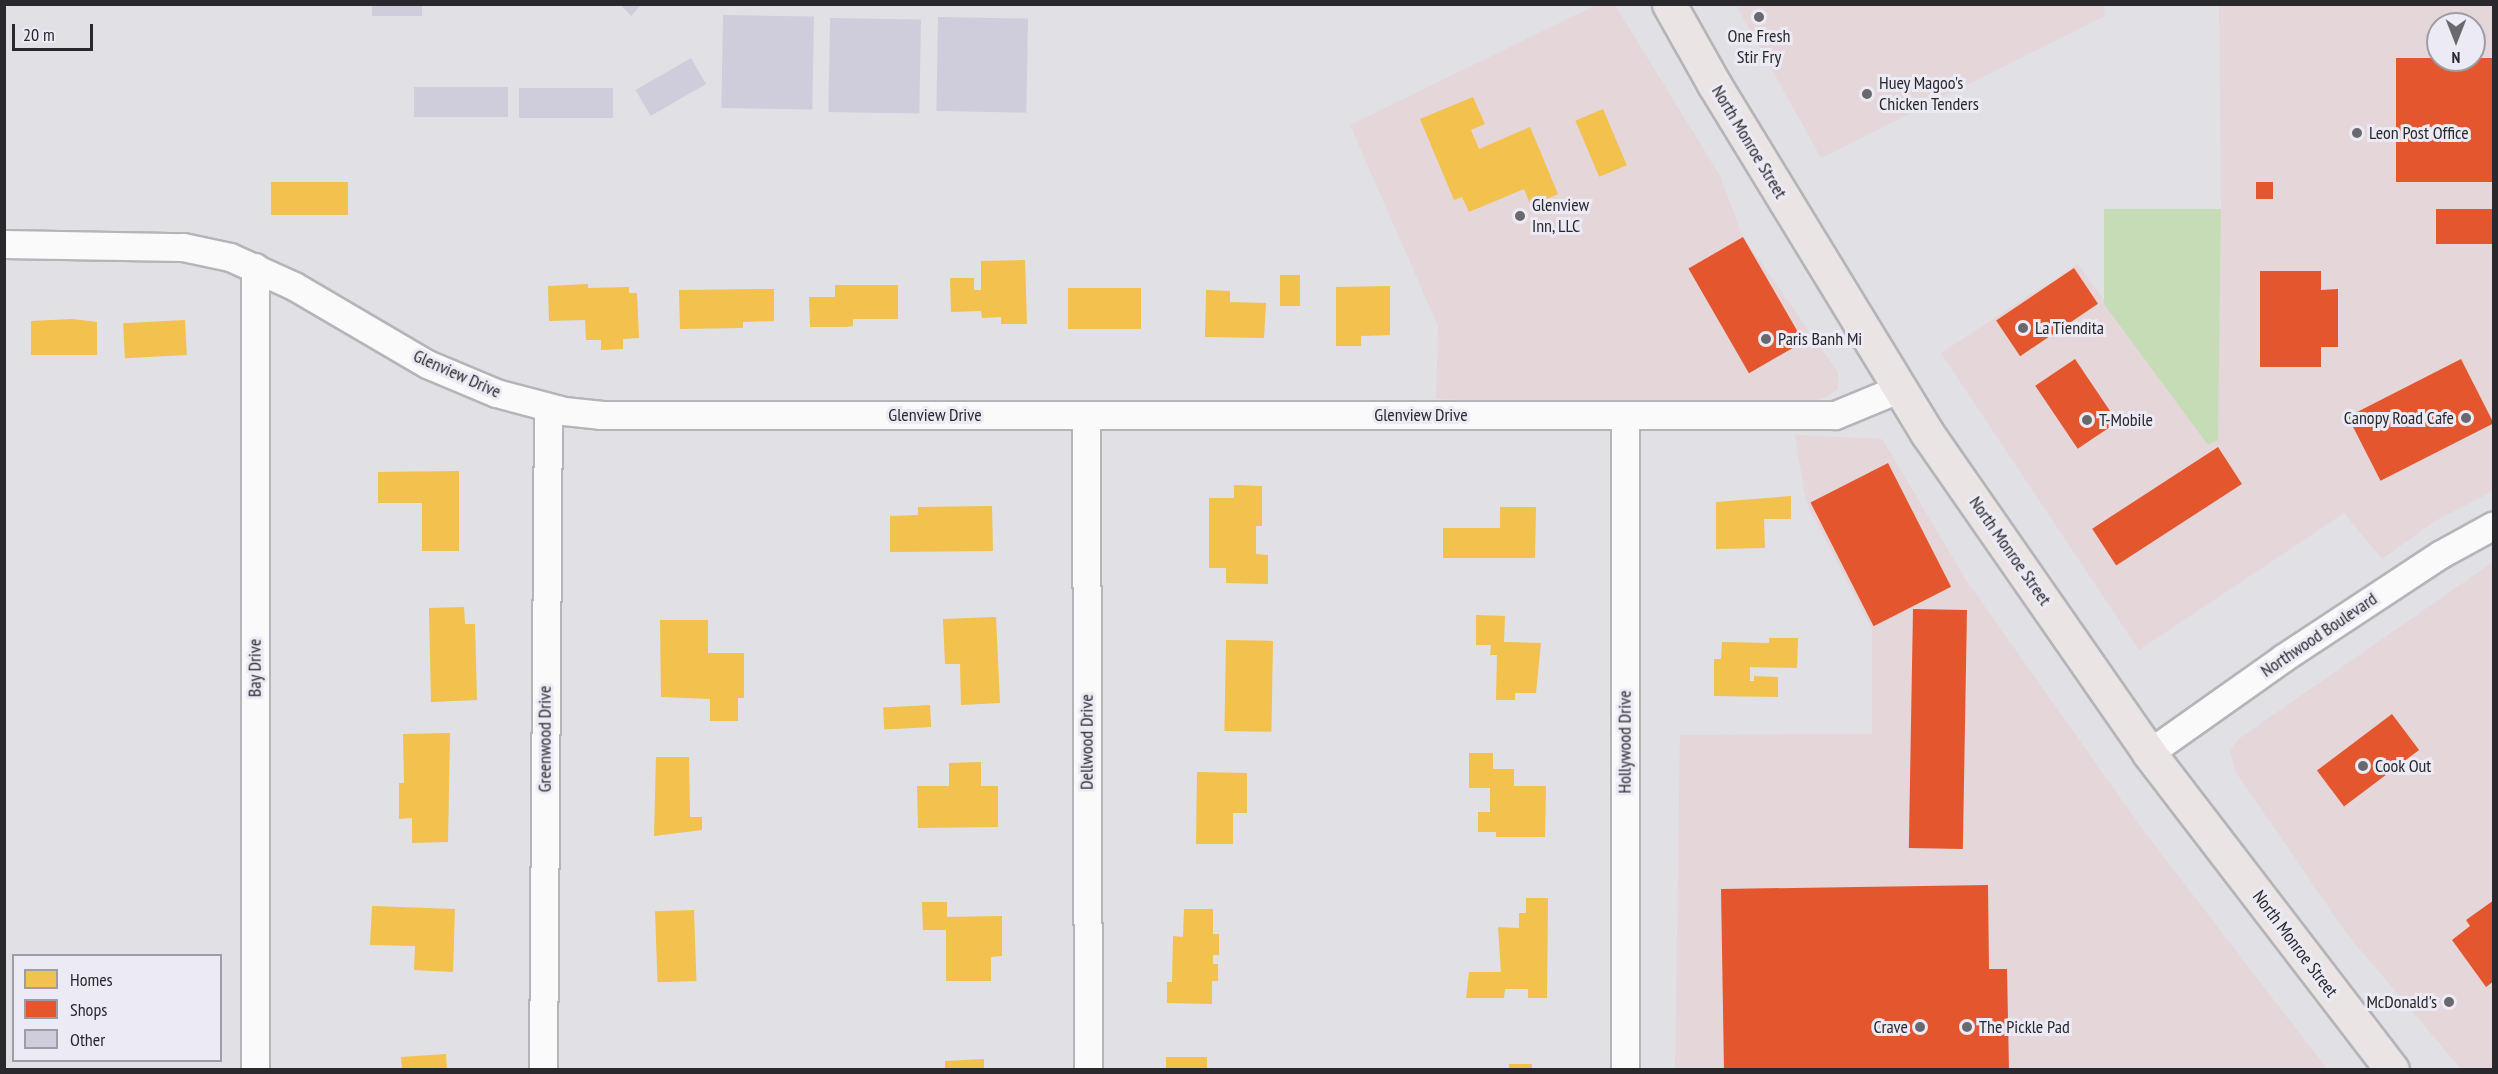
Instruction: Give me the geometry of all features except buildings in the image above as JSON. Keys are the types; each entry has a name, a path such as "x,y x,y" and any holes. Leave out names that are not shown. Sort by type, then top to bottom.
{"main road":[{"name":"North Monroe Street","path":"1669,4 1898,388 2149,753 2392,1070"}],"street":[{"name":"Glenview Drive","path":"4,244 183,247 255,267 428,364 496,393 548,408 600,414 1834,415 1898,388"},
{"name":"Bay Drive","path":"255,267 255,1070"},
{"name":"Greenwood Drive","path":"543,1070 548,408"},
{"name":"Dellwood Drive","path":"1086,414 1088,1070"},
{"name":"Hollywood Drive","path":"1625,415 1625,1070"},
{"name":"Northwood Boulevard","path":"2149,753 2283,658 2441,554 2493,525"}],"shaded area":[{"name":"Huey Magoo's Chicken Tenders","path":"2105,4 2104,16 1821,158 1736,5"},
{"name":"Glenview Inn, LLC","path":"1596,5 1615,5 1720,176 1743,237 1838,372 1838,389 1826,397 1809,402 1663,405 1436,399 1438,326 1350,125"},
{"path":"2219,5 2493,5 2493,491 2435,521 2382,559 2344,513 2139,650 1941,353 2078,264 2208,445 2218,440 2221,209"},
{"path":"1795,435 1882,439 1966,580 2143,830 2327,1069 1675,1070 1680,735 1872,734 1872,629 1806,502"},
{"name":"Cook Out","path":"2493,562 2493,1069 2461,1069 2347,934 2235,771 2230,751 2240,738"}],"green space":[{"path":"2104,209 2221,209 2218,440 2208,445 2104,304"}],"place":[{"name":"One Fresh Stir Fry","path":"1759,17"},
{"name":"Huey Magoo's Chicken Tenders","path":"1867,94"},
{"name":"Leon Post Office","path":"2357,133"},
{"name":"Glenview Inn, LLC","path":"1520,216"},
{"name":"La Tiendita","path":"2023,328"},
{"name":"Paris Banh Mi","path":"1766,339"},
{"name":"Canopy Road Cafe","path":"2466,418"},
{"name":"T-Mobile","path":"2087,420"},
{"name":"Cook Out","path":"2363,766"},
{"name":"McDonald's","path":"2449,1002"},
{"name":"Crave","path":"1920,1027"},
{"name":"The Pickle Pad","path":"1967,1027"}]}
